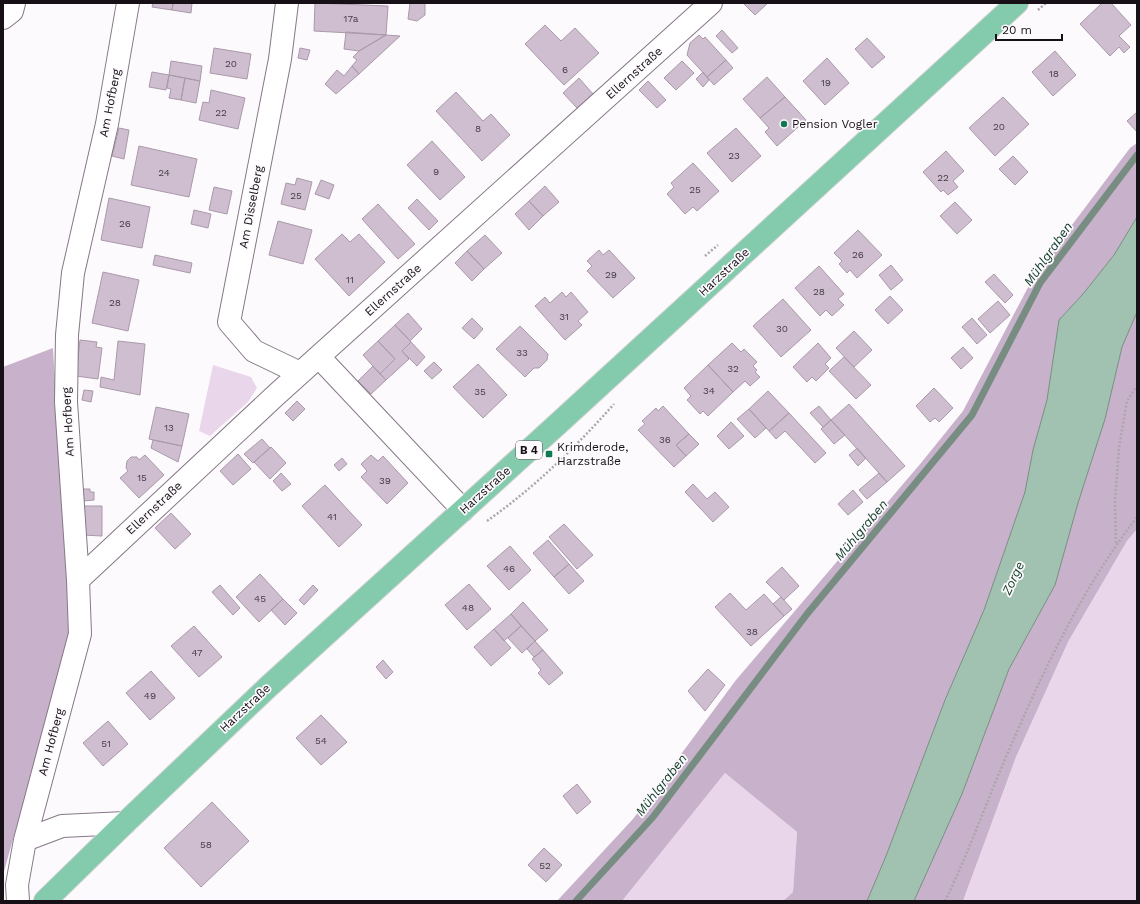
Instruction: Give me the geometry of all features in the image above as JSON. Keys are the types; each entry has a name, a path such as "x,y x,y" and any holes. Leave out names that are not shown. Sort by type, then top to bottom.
{"main road":[{"name":"Harzstraße","path":"45,901 268,687 1017,3"}],"street":[{"path":"3,18 12,11 14,3"},
{"name":"Am Hofberg","path":"18,901 17,885 25,840 80,634 78,580 66,402 67,335 73,273 107,124 128,3"},
{"name":"Am Disselberg","path":"286,3 280,58 229,322 254,351 300,373"},
{"name":"Ellernstraße","path":"78,580 300,373 711,3"},
{"path":"319,357 463,510"},
{"path":"25,840 62,826 125,823"}],"path":[{"path":"1116,544 1115,502 1119,447 1127,401 1137,386"},
{"path":"945,901 1009,750 1064,632 1116,544 1137,517"}],"shaded area":[{"path":"1137,143 1137,217 1114,255 1083,294 1059,320 1047,400 1033,450 1025,492 984,610 945,700 886,856 867,901 783,901 793,892 797,832 725,773 622,901 557,901 633,819 736,680 921,463 963,411 1035,274 1130,148"},
{"path":"1137,312 1137,529 1127,541 1068,642 1016,757 963,901 914,901 962,794 1009,669 1055,585 1078,503 1105,419 1122,347"},
{"path":"53,348 70,636 3,875 3,367"},
{"path":"213,365 251,377 257,388 248,402 210,436 199,431"},
{"path":"1137,529 1137,901 963,901 1016,757 1068,642 1127,541"},
{"path":"725,773 797,832 793,892 783,901 622,901"}],"water":[{"name":"Zorge","path":"1137,217 1137,312 1122,347 1105,419 1078,503 1055,585 1009,669 962,794 914,901 867,901 886,856 945,700 984,610 1025,492 1033,450 1047,400 1059,320 1083,294 1114,255"}],"building":[{"path":"153,3 173,3 172,10 152,7"},
{"path":"173,3 192,3 191,13 172,10"},
{"path":"315,3 388,6 386,35 314,31"},
{"path":"410,3 425,3 425,15 417,21 408,19"},
{"path":"743,3 768,3 755,15"},
{"path":"1102,3 1111,3 1131,25 1119,36 1130,47 1124,53 1119,47 1110,56 1080,24"},
{"path":"545,25 561,41 575,28 599,53 564,85 525,44"},
{"path":"722,30 738,48 732,53 716,36"},
{"path":"346,32 386,35 359,51 344,49"},
{"path":"386,35 400,36 359,74 352,66 357,60 353,57 359,51"},
{"path":"699,35 703,39 705,37 726,60 707,77 687,55 690,43"},
{"path":"867,38 885,57 872,68 855,49"},
{"path":"214,48 251,54 247,79 210,73"},
{"path":"300,48 310,50 307,60 298,58"},
{"path":"1055,51 1076,75 1053,96 1032,72"},
{"path":"827,58 849,83 825,105 803,81"},
{"path":"726,60 733,68 714,85 707,77"},
{"path":"171,61 202,66 200,81 169,75"},
{"path":"682,61 694,73 676,90 664,78"},
{"path":"352,66 359,74 336,94 325,84 337,70 344,76"},
{"path":"152,72 169,75 166,90 149,87"},
{"path":"703,72 709,80 703,87 696,79"},
{"path":"169,75 185,78 181,100 169,98 171,89 167,88"},
{"path":"767,77 785,97 760,118 743,99"},
{"path":"185,78 200,81 196,103 181,100"},
{"path":"579,78 593,94 578,109 563,93"},
{"path":"648,81 666,100 657,108 639,90"},
{"path":"211,90 245,98 238,129 199,120 203,102 209,103"},
{"path":"456,92 483,121 491,114 510,135 482,161 436,111"},
{"name":"Pension Vogler","path":"785,97 806,120 777,146 765,132 769,128 760,118"},
{"path":"1003,97 1029,124 995,156 969,128"},
{"path":"1137,112 1137,132 1127,121"},
{"path":"119,128 129,130 124,159 112,156"},
{"path":"736,128 761,156 732,182 707,153"},
{"path":"432,141 465,177 440,200 407,165"},
{"path":"139,146 197,159 189,197 131,185"},
{"path":"946,151 964,171 953,181 958,187 948,195 943,190 941,192 923,172"},
{"path":"1013,156 1028,172 1015,185 999,169"},
{"path":"693,163 719,191 697,211 693,207 685,214 667,194 674,187 671,183"},
{"path":"297,178 312,182 305,210 281,204 286,183 295,185"},
{"path":"321,180 334,185 329,199 315,194"},
{"path":"545,186 559,202 543,216 529,201"},
{"path":"214,187 232,191 227,214 209,210"},
{"path":"109,198 150,207 142,248 101,240"},
{"path":"417,199 438,221 429,230 408,208"},
{"path":"529,201 543,216 529,230 515,214"},
{"path":"955,202 972,220 957,234 940,216"},
{"path":"378,204 415,244 398,259 362,219"},
{"path":"194,210 211,214 208,228 191,224"},
{"path":"278,221 312,230 303,264 269,255"},
{"path":"858,230 882,255 857,278 850,270 847,273 839,264 842,261 834,253"},
{"path":"342,234 350,242 359,234 385,262 349,296 315,259"},
{"path":"485,235 502,253 484,269 467,251"},
{"path":"599,250 603,255 609,250 635,278 613,298 587,271 592,266 587,261"},
{"path":"467,251 484,269 472,281 455,263"},
{"path":"155,255 192,263 190,273 153,265"},
{"path":"891,265 903,280 891,290 879,275"},
{"path":"819,266 844,294 838,299 844,305 832,316 826,310 820,316 795,288"},
{"path":"103,272 139,280 128,331 92,323"},
{"path":"994,274 1013,295 1005,303 985,282"},
{"path":"562,292 566,297 571,292 588,312 578,321 582,325 565,340 535,306 545,297 550,303"},
{"path":"890,296 903,310 888,324 875,310"},
{"path":"783,299 811,330 781,357 753,326"},
{"path":"998,301 1010,315 990,333 978,319"},
{"path":"408,313 422,329 410,341 395,325"},
{"path":"472,318 483,329 474,339 462,328"},
{"path":"972,318 987,335 977,344 962,327"},
{"path":"395,325 411,342 402,351 409,359 386,380 380,374 395,359 378,341"},
{"path":"520,326 548,354 547,360 539,368 534,368 525,377 496,349"},
{"path":"854,331 872,350 854,367 836,348"},
{"path":"80,340 97,342 96,347 102,348 98,379 76,376"},
{"path":"118,341 145,344 140,395 100,387 101,377 114,380"},
{"path":"378,341 395,359 380,374 363,355"},
{"path":"411,342 425,357 417,366 402,351"},
{"path":"732,343 741,352 744,349 757,362 753,366 757,370 755,372 760,377 750,386 745,381 733,392 708,365"},
{"path":"818,343 831,358 825,364 829,368 816,381 812,377 807,382 793,367"},
{"path":"963,347 973,358 961,369 951,358"},
{"path":"844,357 871,385 856,399 829,371"},
{"path":"434,362 442,370 432,379 424,371"},
{"path":"478,364 507,395 483,418 453,387"},
{"path":"708,365 733,392 708,416 703,411 700,414 687,400 691,396 684,388"},
{"path":"373,366 386,380 371,394 358,381"},
{"path":"934,388 953,408 939,422 935,418 930,422 916,406"},
{"path":"84,390 93,391 91,402 82,400"},
{"path":"768,391 789,413 769,431 749,409"},
{"path":"297,401 305,409 293,421 285,413"},
{"path":"849,404 905,466 887,482 831,420"},
{"path":"663,406 689,434 676,445 686,456 674,467 638,430 645,424 642,421 656,408 658,411"},
{"path":"819,406 831,420 823,427 810,413"},
{"path":"156,407 189,414 182,446 149,439"},
{"path":"749,409 766,428 755,438 737,419"},
{"path":"789,413 826,453 815,463 785,431 776,439 769,431"},
{"path":"831,420 845,435 834,444 821,429"},
{"path":"731,422 744,436 729,449 717,436"},
{"path":"689,434 699,444 686,456 676,445"},
{"path":"262,439 270,448 253,463 244,454"},
{"path":"153,440 182,446 178,462 151,448"},
{"path":"271,447 286,463 270,479 254,462"},
{"path":"857,448 866,458 858,466 849,455"},
{"path":"238,454 251,469 233,485 220,471"},
{"path":"145,455 164,475 139,498 120,478 128,471 126,468 127,461 131,457 137,457 139,460"},
{"path":"371,455 378,461 383,456 408,483 387,504 361,477 367,471 361,464"},
{"path":"342,458 347,464 339,471 334,465"},
{"path":"281,473 291,484 282,491 273,481"},
{"path":"879,473 887,482 867,499 859,490"},
{"path":"693,484 707,499 715,492 729,507 713,522 685,492"},
{"path":"325,485 362,525 339,547 302,506"},
{"path":"83,489 90,489 90,492 94,492 94,500 83,501"},
{"path":"853,490 863,502 848,515 838,504"},
{"path":"83,506 102,506 102,536 83,535"},
{"path":"171,513 191,534 175,549 155,528"},
{"path":"564,524 593,555 577,569 549,537"},
{"path":"548,540 569,564 554,577 533,553"},
{"path":"510,546 531,570 509,590 487,566"},
{"path":"569,564 584,581 569,594 554,577"},
{"path":"782,567 799,586 784,600 766,582"},
{"path":"260,574 283,599 259,622 236,597"},
{"path":"469,584 491,609 467,630 445,605"},
{"path":"220,585 240,608 233,615 212,592"},
{"path":"313,585 318,590 304,605 299,600"},
{"path":"730,593 746,610 764,594 784,616 751,646 715,607"},
{"path":"781,597 792,609 784,616 773,604"},
{"path":"283,599 297,613 285,625 271,610"},
{"path":"523,602 548,630 535,641 511,614"},
{"path":"511,614 521,626 504,641 494,629"},
{"path":"194,626 222,657 199,677 171,646"},
{"path":"521,626 535,641 522,653 508,638"},
{"path":"494,629 511,648 491,666 474,647"},
{"path":"535,641 543,650 534,657 527,649"},
{"path":"543,650 563,673 549,685 538,673 541,670 532,659"},
{"path":"383,660 393,672 386,679 376,667"},
{"path":"708,669 725,685 705,711 688,691"},
{"path":"151,671 175,698 150,720 126,693"},
{"path":"321,715 347,742 321,765 296,738"},
{"path":"108,721 128,744 103,766 83,743"},
{"path":"577,784 591,802 577,814 563,796"},
{"path":"212,802 249,841 201,887 164,848"},
{"path":"544,848 562,865 546,882 528,865"}],"waterway":[{"name":"Mühlgraben","path":"576,901 653,817 807,614 972,415 1040,283 1137,155"}],"place":[{"name":"Pension Vogler","path":"784,124"},
{"name":"Krimderode, Harzstraße","path":"549,454"}]}
